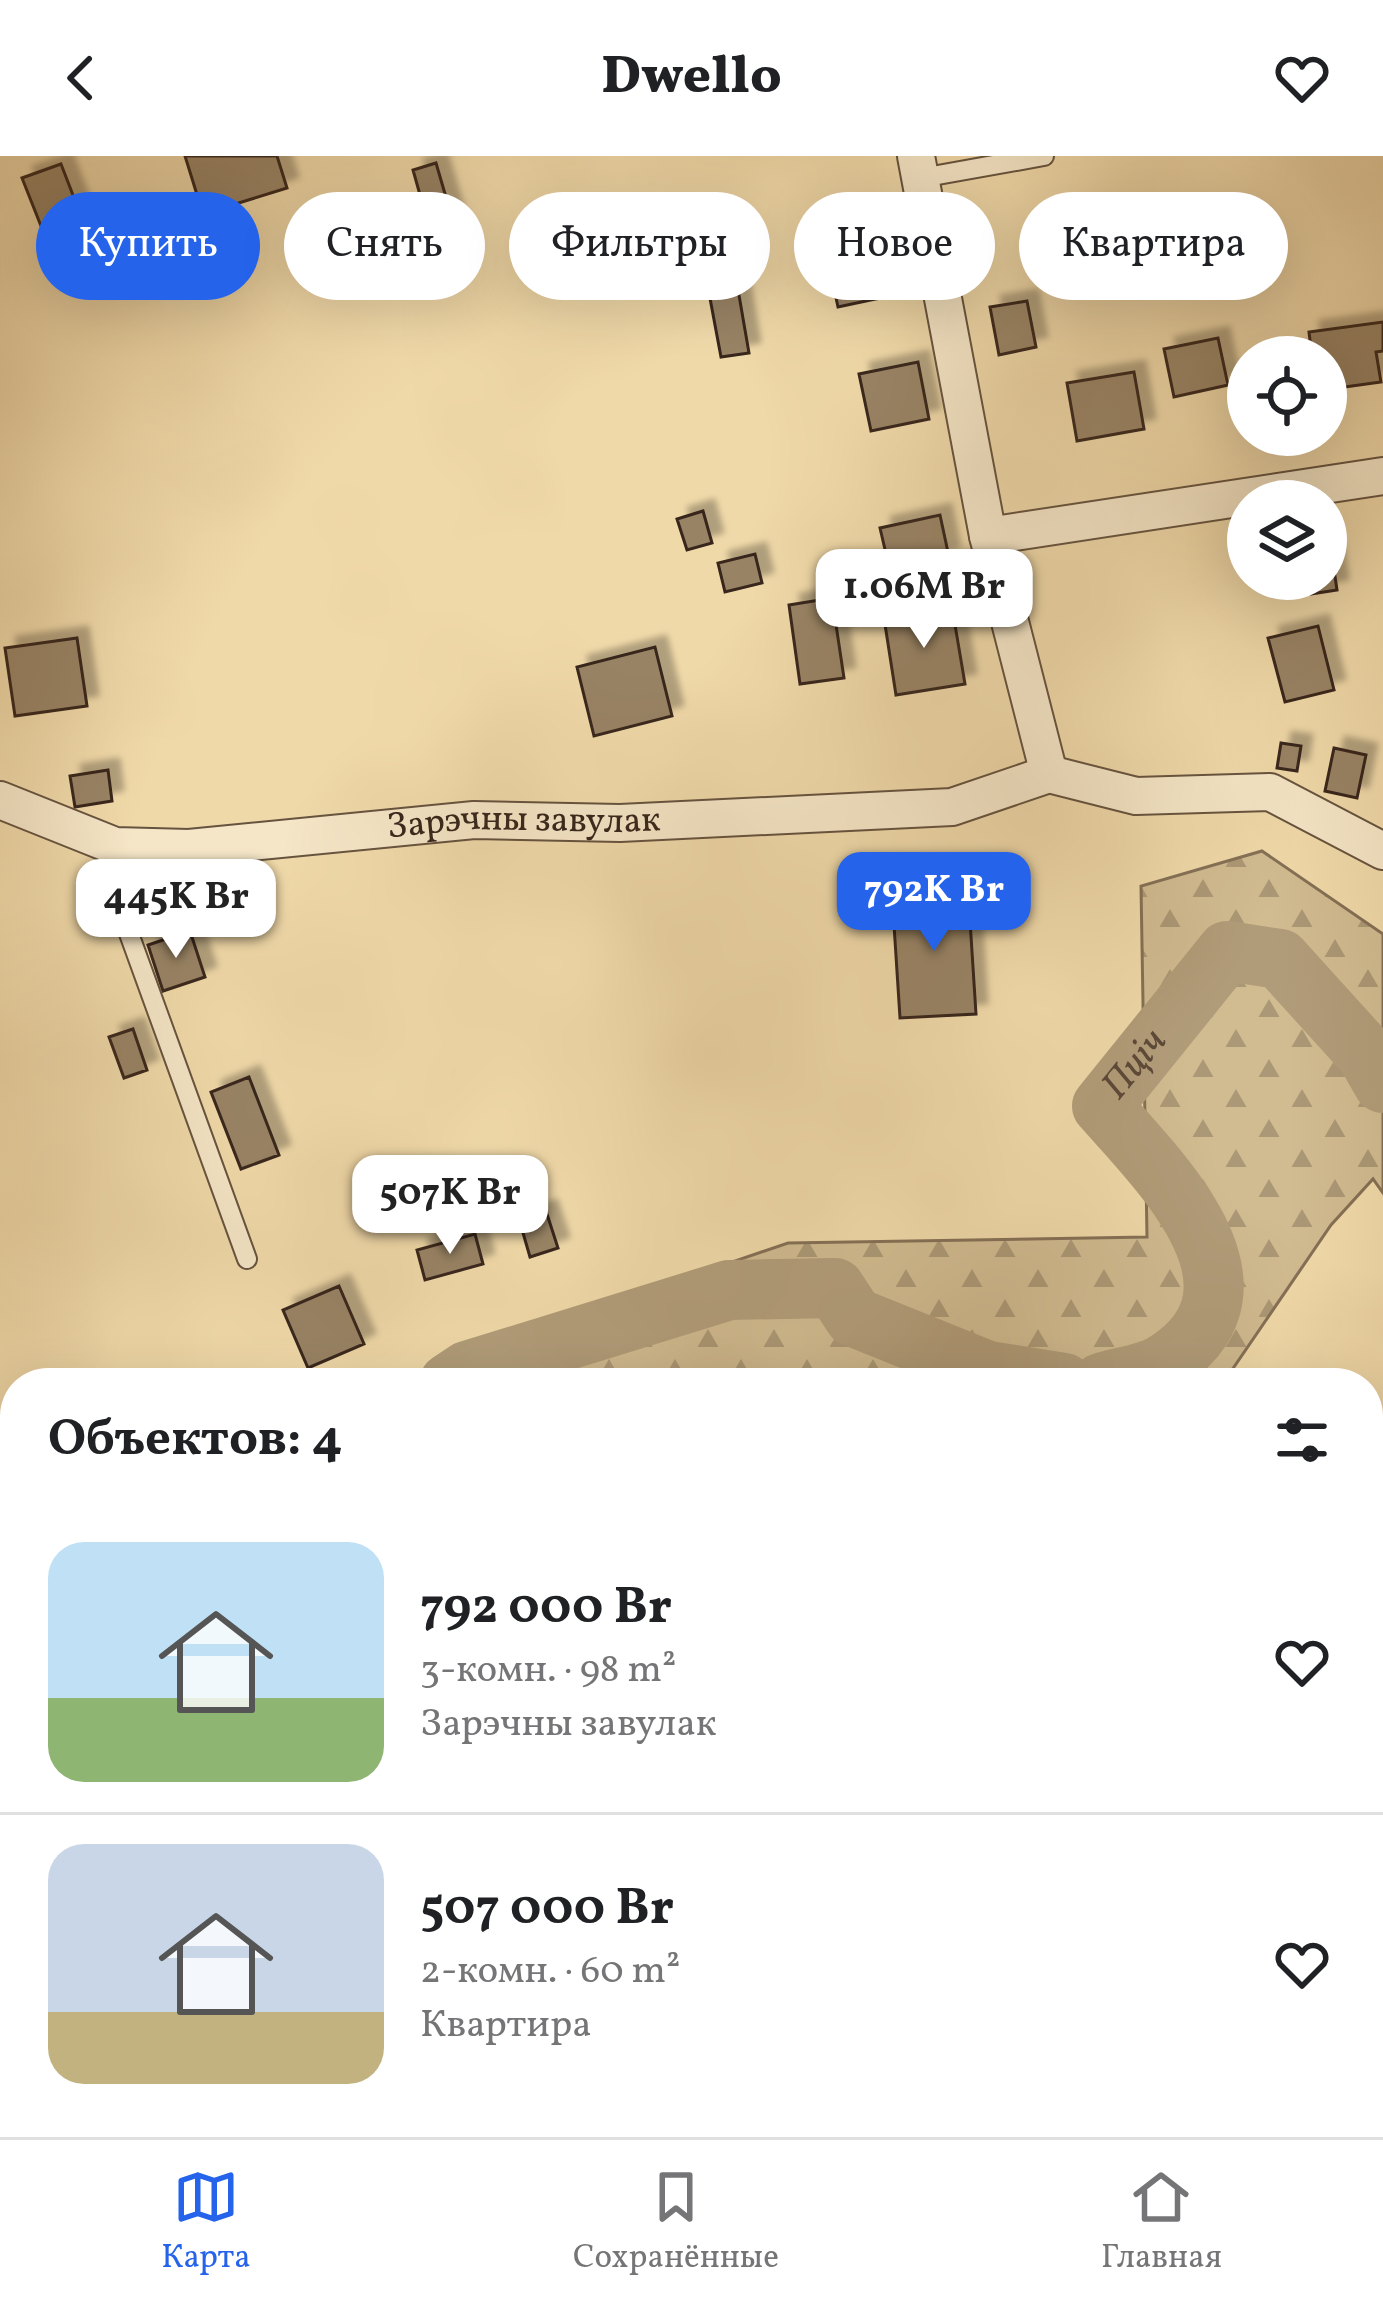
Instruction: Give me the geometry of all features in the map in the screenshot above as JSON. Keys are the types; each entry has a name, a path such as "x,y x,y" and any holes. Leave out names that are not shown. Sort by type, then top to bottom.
{"street":[{"path":"918,167 988,536 1049,774 1136,796 1270,792 1383,851"},
{"path":"988,536 1383,476"},
{"name":"Зарэчны завулак","path":"0,800 116,846 189,848 474,820 620,824 851,816 952,807 1049,774"}],"lane":[{"path":"918,167 1044,156"},
{"path":"116,846 119,906 247,1259"}],"green space":[{"path":"1262,851 1383,934 1383,1193 1373,1179 1331,1225 1233,1368 438,1368 460,1355 788,1243 1147,1237 1141,886"}],"building":[{"path":"185,156 277,156 287,188 260,196 260,192 196,192"},
{"path":"436,163 444,192 419,192 413,170"},
{"path":"61,164 72,192 36,192 36,213 22,178"},
{"path":"710,300 740,300 749,353 721,357"},
{"path":"836,300 871,300 838,307"},
{"path":"1027,301 1036,347 999,355 990,307"},
{"path":"1383,322 1383,351 1376,352 1381,382 1347,387 1347,336 1309,336 1309,332"},
{"path":"1218,338 1227,385 1174,397 1164,349"},
{"path":"918,362 929,419 871,431 859,374"},
{"path":"1134,372 1144,429 1077,441 1067,383"},
{"path":"703,511 712,543 687,550 677,519"},
{"path":"940,515 949,557 890,571 880,528"},
{"path":"755,554 762,583 725,592 718,563"},
{"path":"832,598 844,678 800,684 789,605"},
{"path":"952,607 965,684 896,695 884,618"},
{"path":"1318,626 1334,690 1285,702 1268,638"},
{"path":"77,638 87,706 15,716 5,648"},
{"path":"655,647 672,716 594,736 577,667"},
{"path":"1281,743 1301,746 1297,771 1277,768"},
{"path":"1334,748 1366,755 1357,798 1325,791"},
{"path":"108,770 112,801 75,807 70,776"},
{"path":"968,889 976,1014 900,1018 892,894"},
{"path":"190,931 205,977 163,991 148,945"},
{"path":"133,1029 147,1070 124,1078 109,1037"},
{"path":"249,1077 279,1155 241,1169 211,1092"},
{"path":"546,1211 558,1248 530,1257 519,1219"},
{"path":"475,1234 483,1264 425,1280 417,1250"},
{"path":"339,1286 364,1344 308,1368 283,1310"}],"waterway":[{"name":"Пціч","path":"1153,1368 1197,1334 1212,1302 1212,1268 1200,1233 1179,1198 1102,1106 1227,951 1280,959 1367,1055 1383,1083"},
{"name":"Пціч","path":"477,1368 729,1290 835,1288 854,1317 981,1368"}]}
